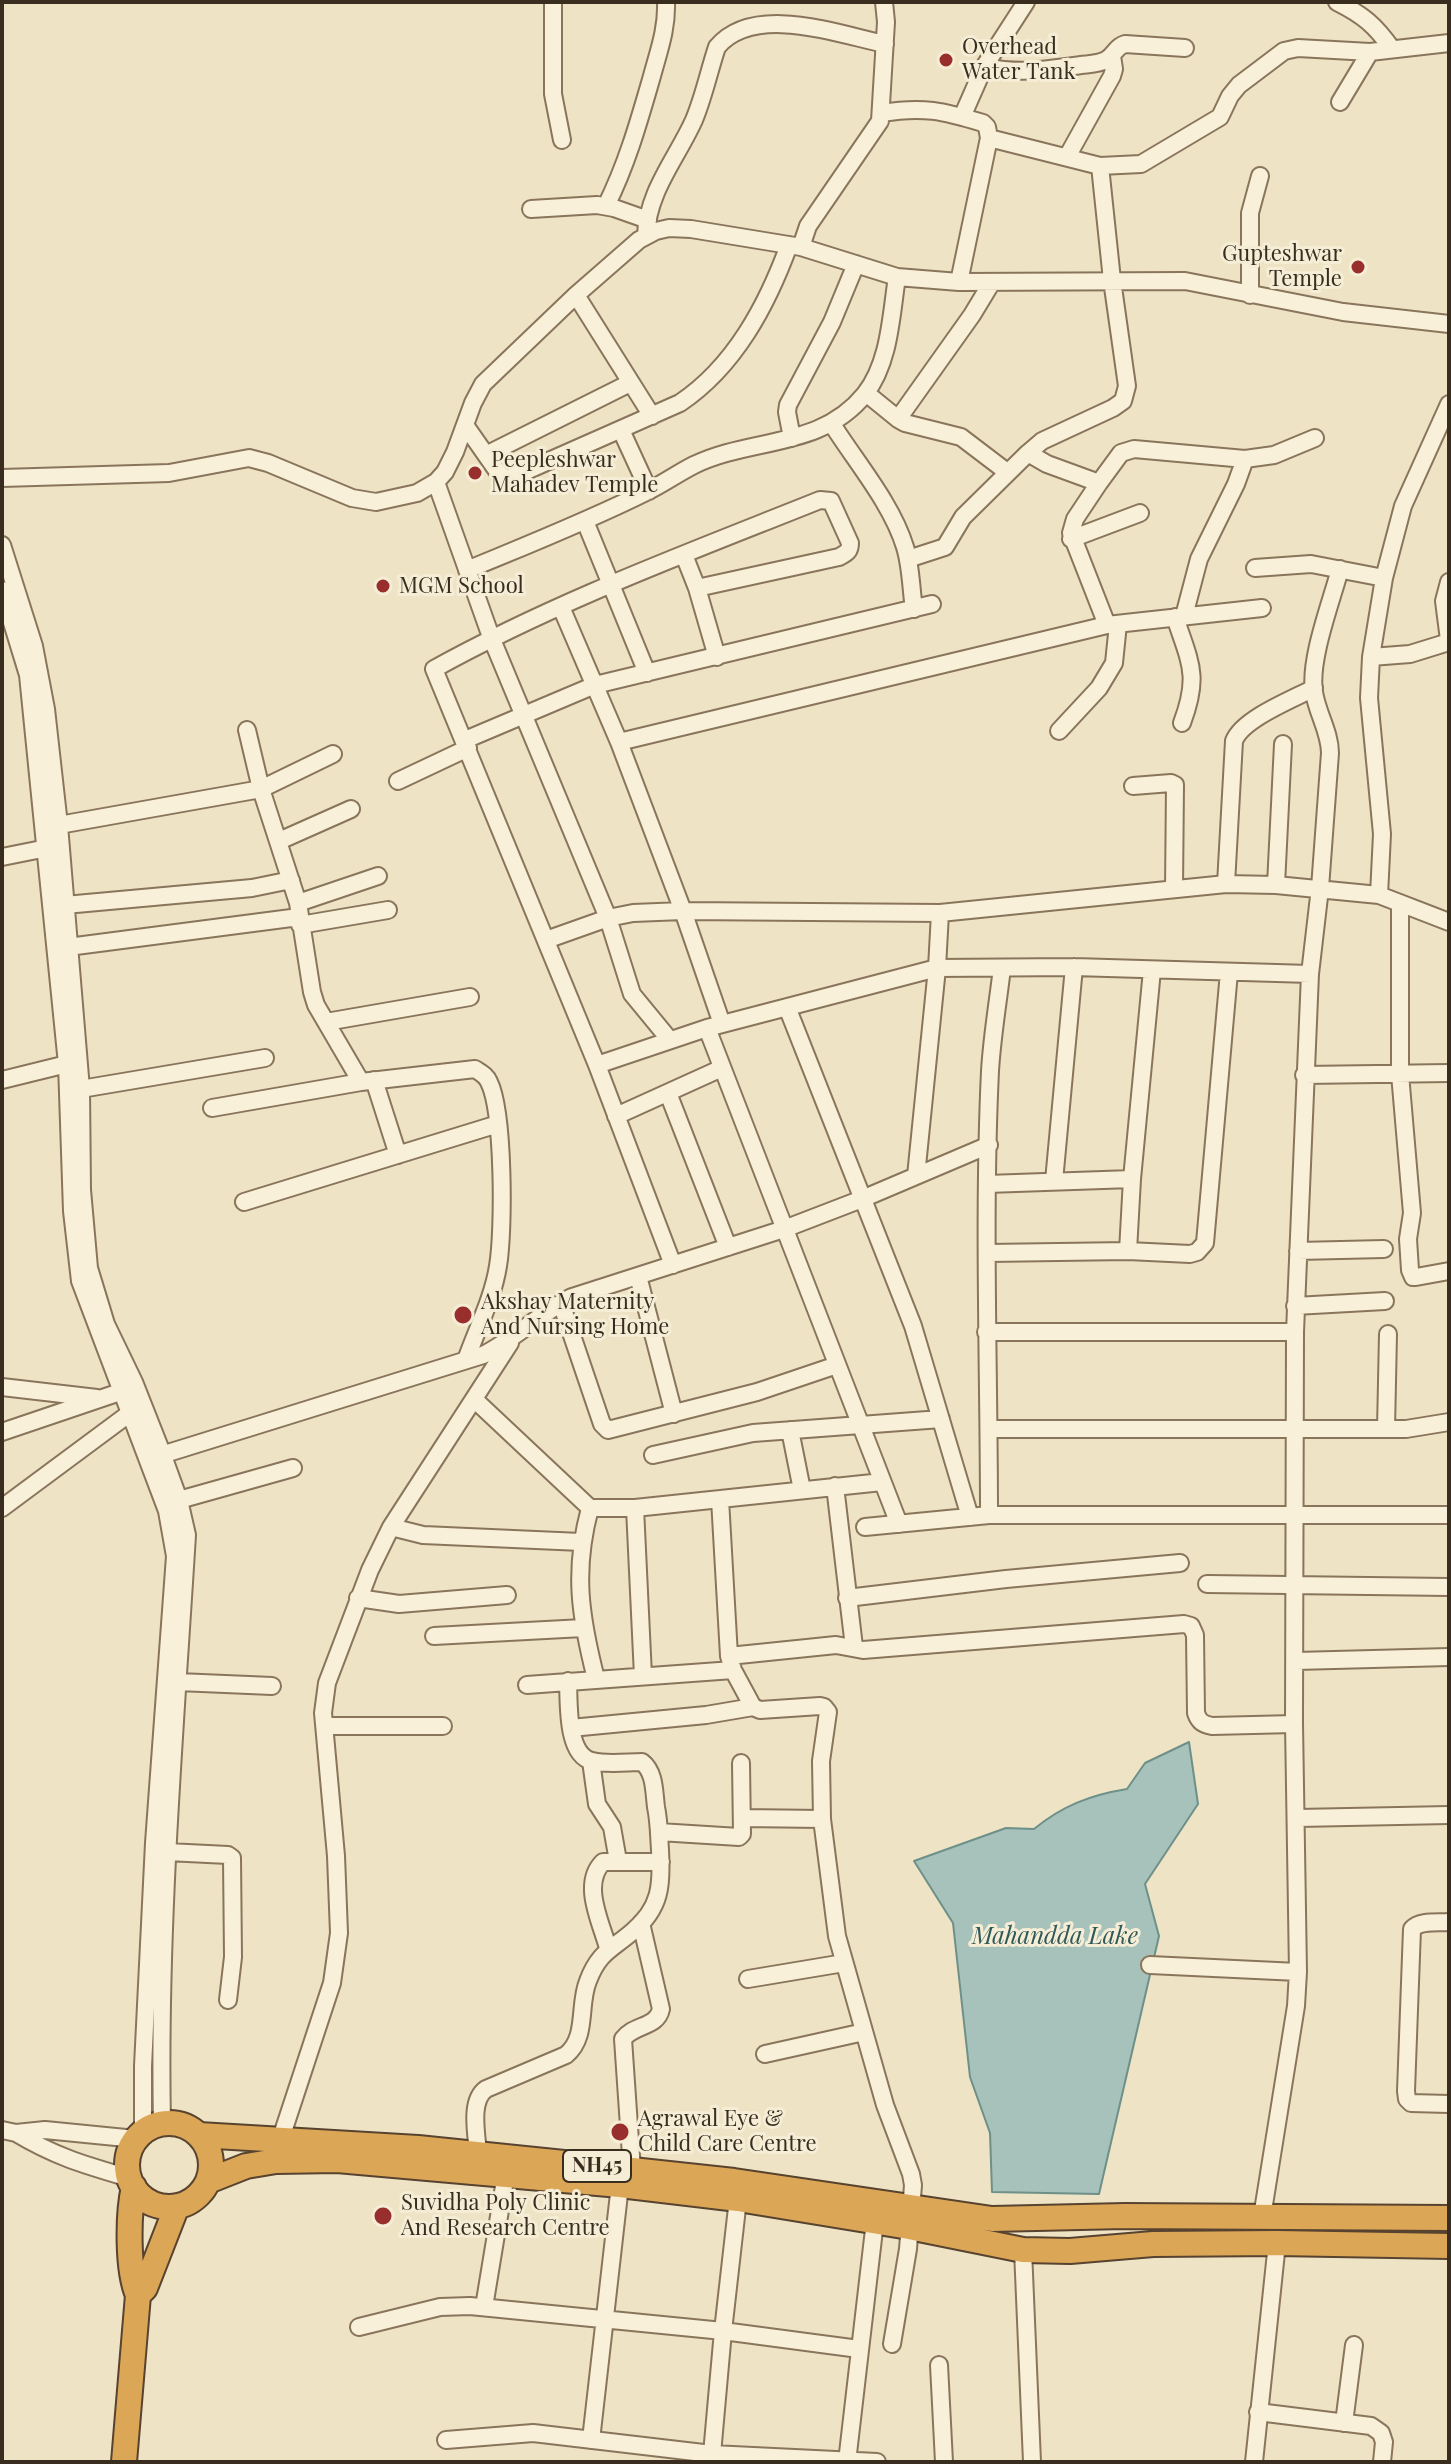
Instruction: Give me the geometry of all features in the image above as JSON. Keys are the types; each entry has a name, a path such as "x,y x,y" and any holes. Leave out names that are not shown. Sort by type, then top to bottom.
{"highway":[{"name":"NH45","path":"147,2132 181,2125 199,2135 281,2138 478,2154 875,2221 910,2218"},
{"path":"124,2462 138,2295 130,2240 132,2182 128,2158 147,2132"},
{"path":"199,2135 209,2152 211,2172 208,2181"},
{"name":"NH45","path":"177,2206 195,2197 208,2181 246,2166 276,2161 337,2160 506,2174 734,2181 910,2218 990,2231 1021,2242 1070,2251 1153,2244 1449,2246"},
{"path":"132,2182 148,2201 177,2206 145,2288 138,2295"},
{"name":"NH45","path":"990,2231 1125,2216 1449,2218"},
{"path":"1021,2242 1193,2225 1449,2228"}],"street":[{"path":"553,2 553,94 562,140"},
{"path":"606,206 623,171 665,34 666,2"},
{"path":"465,425 500,475 515,478 652,416 703,388 720,370 762,309 795,246 876,128 882,113 884,2"},
{"path":"962,117 984,67 1026,2"},
{"path":"1337,2 1369,9 1392,49"},
{"path":"2,478 169,473 241,458 268,463 352,498 376,502 417,493 436,482 455,452 483,384 647,228 663,176 693,121 721,42 751,27 792,24 885,44"},
{"path":"989,138 1100,166 1128,167 1141,164 1220,117 1239,85 1284,51 1298,48 1370,52 1449,43"},
{"path":"984,67 1030,72 1101,62 1125,44 1185,48"},
{"path":"1340,102 1370,52"},
{"path":"1067,157 1112,76 1112,56"},
{"path":"882,113 917,108 962,117 987,127 989,138 959,282"},
{"path":"908,559 945,547 963,517 1042,441 1113,408 1126,395 1125,363 1112,280 1100,166"},
{"path":"1250,295 1250,213 1260,176"},
{"path":"531,209 606,206 647,228 691,229 795,246 897,277 959,282 1185,281 1343,312 1449,324"},
{"path":"792,438 788,405 832,322 856,264"},
{"path":"467,570 585,521 717,456 792,438 832,424 866,393 878,373 897,277"},
{"path":"898,419 992,282"},
{"path":"576,295 652,416"},
{"path":"486,455 630,383"},
{"path":"866,393 898,419 961,437 1007,472"},
{"path":"1379,895 1382,834 1369,698 1371,657 1384,578 1403,506 1443,434 1449,404"},
{"path":"832,424 890,514 903,542 914,609"},
{"path":"621,430 649,491"},
{"path":"1059,731 1099,688 1114,663 1113,624 1071,539 1071,526 1121,453 1127,449 1245,459 1274,455 1315,438"},
{"path":"1028,453 1047,464 1099,483"},
{"path":"1182,723 1192,698 1193,672 1180,616 1199,559 1245,459"},
{"path":"436,482 491,637 608,918 632,994 669,1039"},
{"path":"673,1265 597,1065 434,669 491,637 684,555 826,499 836,507 850,543 850,549 839,557 697,588"},
{"path":"1071,539 1140,513"},
{"path":"585,521 647,673"},
{"path":"2,545 34,646 46,709 81,1089 82,1190 89,1268 106,1324 155,1457 179,1500 187,1535 167,1852 160,2062 147,2132"},
{"path":"684,555 717,657"},
{"path":"1255,568 1311,564 1384,578"},
{"path":"1262,2217 1296,2006 1298,1972 1298,1818 1294,1724 1295,1306 1310,974 1330,753 1330,742 1314,688 1317,656 1340,569"},
{"path":"1371,657 1410,654 1449,641 1444,601 1449,582"},
{"path":"2,590 28,675 67,1064 76,1257 87,1303 129,1389"},
{"path":"398,781 523,714 595,685 932,604"},
{"path":"561,607 619,742 683,911 715,1026 722,1068 899,1524"},
{"path":"619,742 1113,624 1262,608"},
{"path":"1226,884 1237,732 1314,688"},
{"path":"247,730 261,789 291,880 312,992 326,1022 368,1081 398,1155"},
{"path":"1276,885 1283,744"},
{"path":"59,825 261,789 333,754"},
{"path":"1133,786 1175,785 1174,889"},
{"path":"279,841 351,809"},
{"path":"47,848 59,825"},
{"path":"2,857 47,848"},
{"path":"299,915 378,876"},
{"path":"65,905 252,888 291,880"},
{"path":"546,940 608,918 633,913 940,913 1226,884 1320,888 1379,895 1449,922"},
{"path":"1400,903 1400,1074 1412,1213 1408,1239 1410,1270 1413,1277 1449,1271"},
{"path":"68,947 299,915 388,910"},
{"path":"916,1176 940,913"},
{"path":"597,1065 669,1039 937,968 1074,967 1310,974"},
{"path":"1054,1181 1074,967"},
{"path":"989,1515 987,1184 990,1069 1002,968"},
{"path":"1128,1251 1152,970"},
{"path":"988,1253 1128,1251 1190,1254 1197,1252 1205,1243 1229,972"},
{"path":"326,1022 470,997"},
{"path":"787,1007 913,1326 970,1517"},
{"path":"81,1089 265,1058"},
{"path":"2,1080 67,1064"},
{"path":"616,1116 722,1068"},
{"path":"212,1108 368,1081 475,1069 484,1075 490,1083 498,1124 502,1211 499,1265 494,1287 466,1360"},
{"path":"1304,1075 1449,1073"},
{"path":"668,1093 728,1247"},
{"path":"244,1202 498,1124"},
{"path":"155,1457 483,1355 513,1338 561,1303 784,1229 989,1145"},
{"path":"987,1184 1132,1179"},
{"path":"1298,1251 1384,1249"},
{"path":"638,1276 674,1414"},
{"path":"1295,1306 1385,1301"},
{"path":"561,1303 604,1428 611,1430 757,1392 837,1365"},
{"path":"986,1332 1295,1332"},
{"path":"1386,1429 1388,1334"},
{"path":"281,2138 332,1983 337,1957 336,1856 325,1726 327,1683 358,1598 391,1527 513,1338"},
{"path":"2,1387 102,1398"},
{"path":"2,1432 129,1389"},
{"path":"475,1400 590,1508 635,1508 882,1482"},
{"path":"2,1508 137,1410"},
{"path":"653,1455 740,1435 941,1419"},
{"path":"989,1429 1386,1429 1449,1422"},
{"path":"790,1430 802,1490"},
{"path":"147,2132 143,2066 154,1843 175,1556 155,1457"},
{"path":"179,1500 293,1468"},
{"path":"835,1486 854,1647"},
{"path":"720,1499 731,1663 749,1703 760,1710 820,1706 828,1712 821,1761 822,1819 837,1936 885,2105 913,2185 908,2249 892,2344"},
{"path":"590,1508 581,1542 581,1601 583,1628 596,1679"},
{"path":"635,1508 643,1676"},
{"path":"865,1527 989,1515 1449,1515"},
{"path":"391,1527 423,1535 581,1542"},
{"path":"847,1598 1180,1563"},
{"path":"1207,1584 1449,1587"},
{"path":"358,1598 399,1604 507,1595"},
{"path":"527,1685 643,1676 836,1645 863,1650 1184,1624 1191,1626 1195,1635 1196,1713 1204,1725 1294,1724"},
{"path":"434,1636 583,1628"},
{"path":"1296,1661 1449,1657"},
{"path":"478,2154 476,2103 480,2093 566,2055 574,2048 579,2038 587,1981 608,1948 641,1923 657,1902 661,1888 659,1832 648,1766 642,1762 591,1761 578,1750 571,1728 568,1681"},
{"path":"178,1682 272,1686"},
{"path":"571,1728 706,1715 753,1707"},
{"path":"325,1726 443,1726"},
{"path":"591,1761 595,1795 612,1827 618,1861"},
{"path":"659,1832 739,1837 743,1831 741,1763"},
{"path":"1298,1818 1449,1815"},
{"path":"743,1818 822,1819"},
{"path":"167,1852 228,1855 232,1858 233,1957 228,2000"},
{"path":"608,1948 593,1893 594,1873 603,1862 661,1862"},
{"path":"1449,1922 1423,1923 1412,1929 1406,2091 1411,2103 1449,2104"},
{"path":"591,2440 626,2177 623,2039 636,2027 660,2017 661,2009 641,1923"},
{"path":"748,1979 844,1963"},
{"path":"1150,1965 1298,1972"},
{"path":"765,2054 864,2032"},
{"path":"9,2132 147,2132"},
{"path":"9,2132 67,2160 132,2182"},
{"path":"484,2307 506,2174"},
{"path":"712,2454 738,2199"},
{"path":"847,2461 875,2221"},
{"path":"1021,2242 1032,2462"},
{"path":"1253,2462 1277,2243"},
{"path":"359,2327 440,2307 484,2307 723,2331 859,2349"},
{"path":"1344,2423 1354,2345"},
{"path":"939,2365 944,2462"},
{"path":"1258,2412 1371,2426 1381,2433 1384,2442 1382,2462"},
{"path":"446,2440 533,2433 712,2454 877,2462"}],"water":[{"name":"Mahandda Lake","path":"1189,1742 1198,1804 1145,1884 1159,1936 1099,2194 992,2192 990,2133 970,2077 953,1923 914,1861 1006,1828 1034,1829 1077,1803 1127,1789 1145,1763"}],"place":[{"name":"Overhead Water Tank","path":"946,60"},
{"name":"Gupteshwar Temple","path":"1358,267"},
{"name":"Peepleshwar Mahadev Temple","path":"475,473"},
{"name":"MGM School","path":"383,586"},
{"name":"Akshay Maternity And Nursing Home","path":"463,1315"},
{"name":"Agrawal Eye & Child Care Centre","path":"620,2132"},
{"name":"Suvidha Poly Clinic And Research Centre","path":"383,2216"}]}
